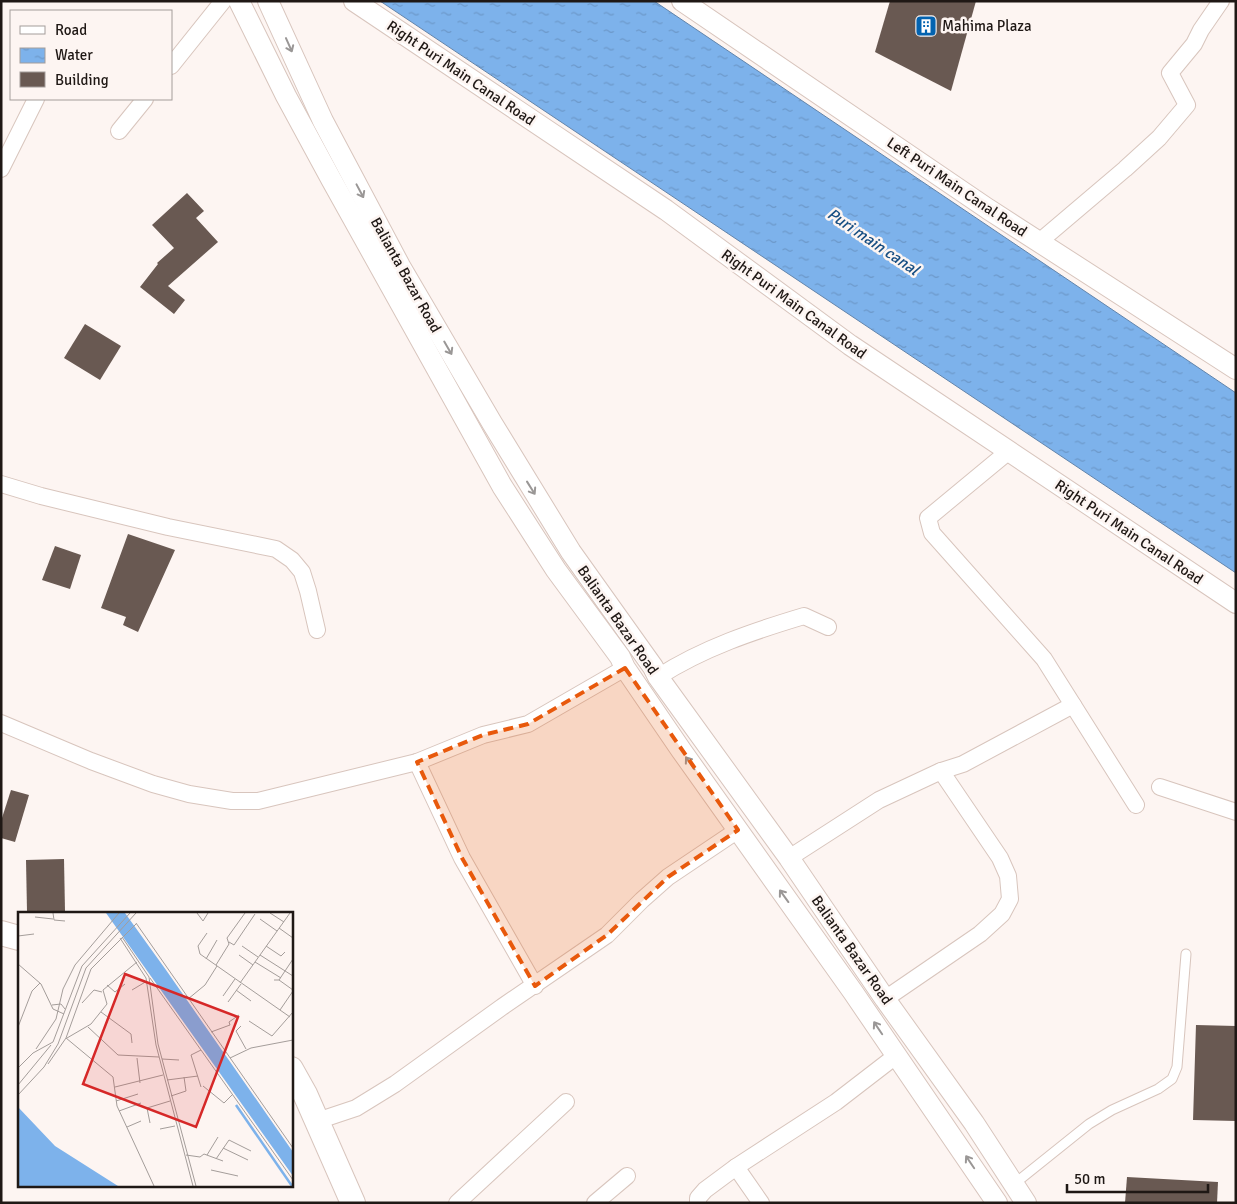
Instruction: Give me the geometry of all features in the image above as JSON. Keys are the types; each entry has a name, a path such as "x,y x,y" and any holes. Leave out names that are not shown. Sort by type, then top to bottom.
{"main road":[{"path":"1,933 18,938"},
{"path":"292,1071 317,1121 353,1203"}],"street":[{"path":"172,65 222,1"},
{"name":"Balianta Bazar Road","path":"239,1 317,154 502,486 556,570 620,657 625,668 853,992 997,1203"},
{"name":"Balianta Bazar Road","path":"268,1 324,121 404,274 571,552 658,677 789,858 885,999 974,1122 1026,1203"},
{"name":"Right Puri Main Canal Road","path":"354,1 666,210 850,345 1236,603"},
{"path":"1039,242 1159,138 1187,105 1170,73 1194,44 1201,30 1222,1"},
{"name":"Left Puri Main Canal Road","path":"692,4 1039,242 1236,369"},
{"path":"1,169 36,100"},
{"path":"120,131 144,100"},
{"path":"1009,452 928,518 932,533 1044,659 1136,805"},
{"path":"1,484 41,496 168,527 276,549 292,560 302,572 317,630"},
{"path":"658,677 677,665 723,644 772,625 804,616 828,627"},
{"path":"1,723 153,784 189,794 232,802 258,801 417,762 483,735 528,724 625,668"},
{"path":"789,858 879,800 941,771 963,764 1073,705"},
{"path":"417,762 462,858 535,986"},
{"path":"885,999 980,934 1002,914 1010,899 1008,876 1000,858 941,771"},
{"path":"1160,786 1236,812"},
{"path":"317,1121 356,1108 395,1084 607,935 668,877 738,830"},
{"path":"698,1203 698,1198 705,1190 736,1167 836,1102 896,1055"},
{"path":"457,1203 566,1102"},
{"path":"736,1167 761,1203"},
{"path":"595,1203 627,1176"}],"lane":[{"path":"1013,1185 1089,1124 1112,1110 1158,1089 1172,1079 1178,1068 1186,954"}],"highlighted area":[{"path":"625,668 738,830 668,877 607,935 535,986 462,858 417,762 483,735 528,724"}],"water":[{"name":"Puri main canal","path":"380,1 654,1 1236,393 1236,573"}],"building":[{"name":"Mahima Plaza","path":"890,1 976,1 951,91 875,52"},
{"path":"187,193 204,211 196,218 218,242 168,286 185,300 174,314 140,287 157,263 174,248 152,225"},
{"path":"85,324 121,346 100,380 64,358"},
{"path":"128,534 175,550 138,632 123,625 126,617 101,608"},
{"path":"55,546 81,555 70,589 42,580"},
{"path":"11,790 29,795 15,842 1,838 1,821"},
{"path":"64,859 65,911 27,911 26,860"},
{"path":"1196,1025 1236,1026 1236,1121 1193,1120"},
{"path":"1127,1177 1218,1182 1217,1203 1125,1203"}],"place":[{"name":"Mahima Plaza","path":"926,26"}]}
